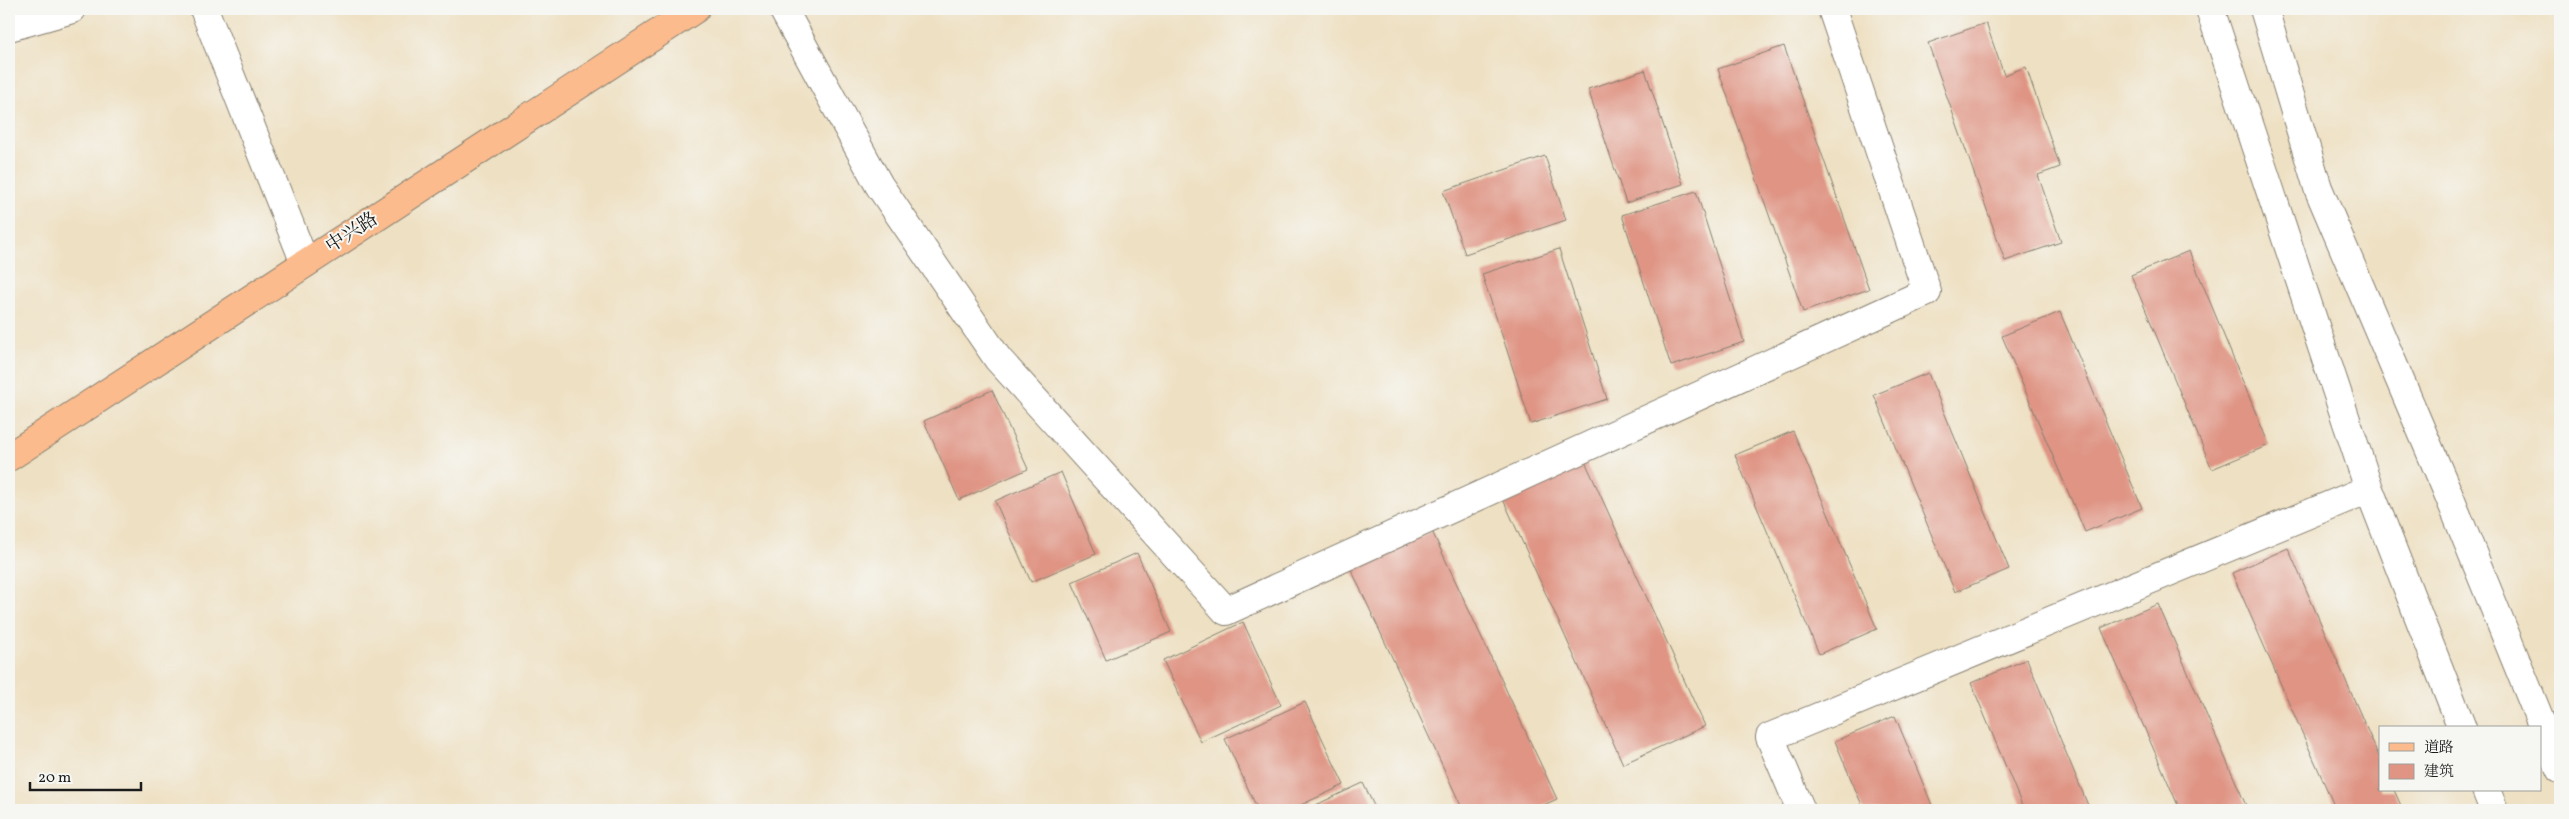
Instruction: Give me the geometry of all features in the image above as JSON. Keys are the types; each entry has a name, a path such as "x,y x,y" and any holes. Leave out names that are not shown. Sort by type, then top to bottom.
{"main road":[{"name":"中兴路","path":"9,457 695,9"}],"street":[{"path":"9,27 72,9"},
{"path":"204,9 305,263"},
{"path":"783,9 878,185 998,359 1226,611 1927,292 1832,9"},
{"path":"2210,9 2369,489 2461,726"},
{"path":"2264,9 2318,188 2445,486 2560,769"},
{"path":"1801,810 1770,737 2369,489"},
{"path":"2487,792 2494,810"}],"building":[{"path":"1986,23 2004,75 2026,67 2060,167 2038,175 2061,242 2005,261 1928,43"},
{"path":"1784,46 1869,289 1803,312 1718,69"},
{"path":"1645,70 1683,184 1626,203 1588,89"},
{"path":"1545,156 1566,220 1465,254 1443,191"},
{"path":"1696,191 1744,342 1671,366 1622,215"},
{"path":"1559,249 1607,399 1531,424 1482,274"},
{"path":"2189,251 2269,445 2212,469 2131,275"},
{"path":"2060,312 2142,508 2085,532 2002,336"},
{"path":"1928,373 2009,569 1955,592 1874,395"},
{"path":"992,390 1028,469 959,500 924,421"},
{"path":"1793,431 1877,629 1819,654 1735,455"},
{"path":"1584,459 1705,726 1623,764 1502,497"},
{"path":"1061,472 1096,554 1031,582 995,501"},
{"path":"1432,531 1557,799 1533,810 1463,810 1351,569"},
{"path":"2288,548 2379,757 2379,792 2395,792 2403,810 2336,810 2232,573"},
{"path":"1137,553 1171,632 1106,660 1072,582"},
{"path":"2158,604 2248,810 2180,810 2101,628"},
{"path":"1243,622 1281,705 1201,742 1163,660"},
{"path":"2027,659 2090,810 2024,810 1971,683"},
{"path":"1305,702 1344,785 1290,810 1258,810 1225,739"},
{"path":"1895,716 1934,810 1864,810 1835,741"},
{"path":"1363,783 1376,810 1305,810"}]}
